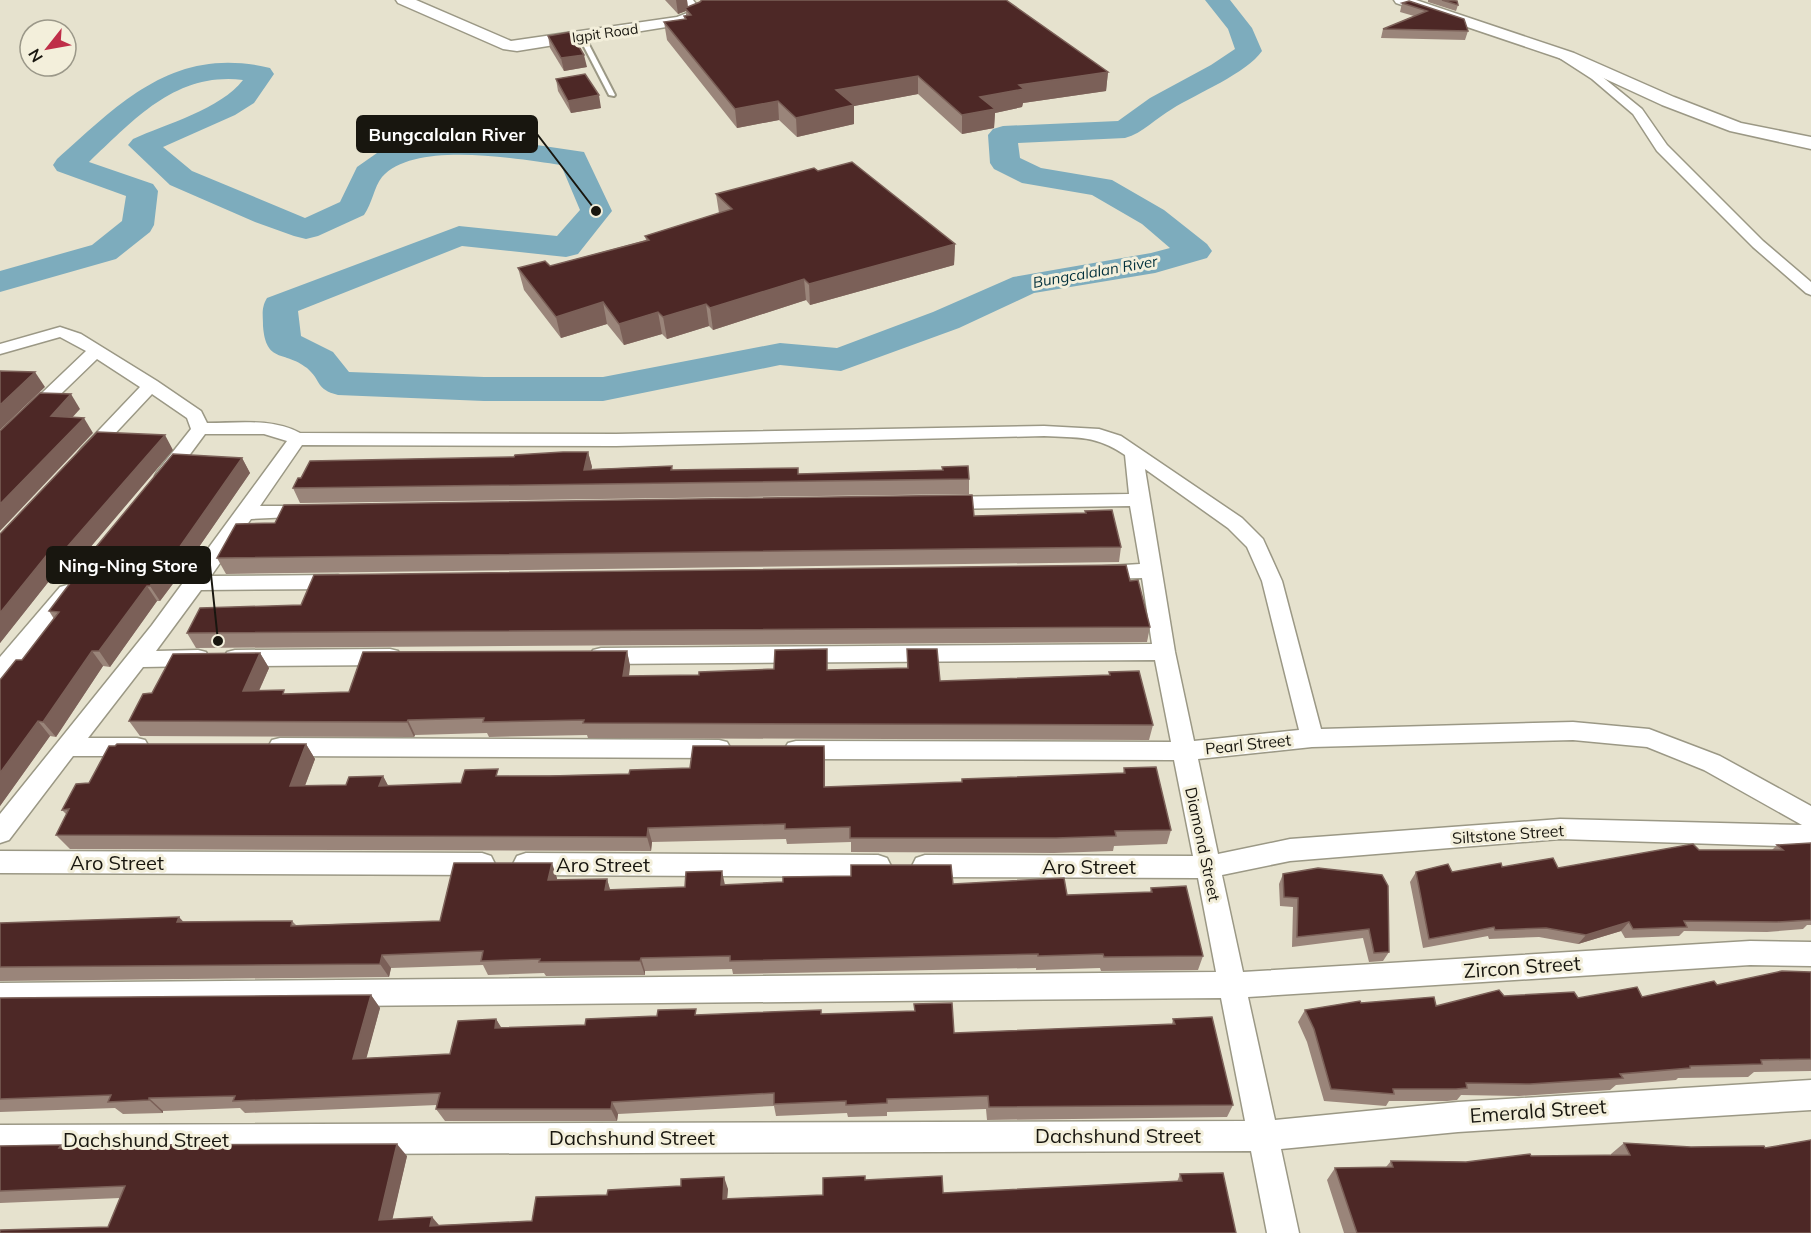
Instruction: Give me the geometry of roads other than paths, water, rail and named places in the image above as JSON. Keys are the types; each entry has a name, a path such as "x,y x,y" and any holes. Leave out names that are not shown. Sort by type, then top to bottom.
{"street":[{"name":"Igpit Road","path":"403,0 509,46 672,23 690,18 700,3"},
{"path":"1401,0 1559,53 1668,101 1727,123 1811,143"},
{"path":"1559,53 1596,76 1638,112 1662,148 1758,244 1811,290"},
{"path":"3,349 60,332 75,338 152,385 195,415 197,433 153,488"},
{"path":"0,443 96,351"},
{"path":"73,468 152,385"},
{"path":"197,433 274,429 288,432 297,439 616,440 1044,431 1099,434 1115,440 1209,504 1235,523 1256,544 1272,581 1312,738"},
{"path":"0,833 138,659 246,513 297,439"},
{"name":"Diamond Street","path":"1134,453 1139,500 1164,652 1207,867 1265,1136 1283,1233"},
{"path":"924,503 1139,500"},
{"path":"246,513 330,512"},
{"path":"1079,572 1151,571"},
{"path":"0,672 77,580"},
{"path":"195,583 362,581"},
{"path":"580,656 1164,652"},
{"path":"138,659 412,657"},
{"name":"Pearl Street","path":"779,749 1184,751 1312,738 1573,731 1649,738 1712,763 1811,818"},
{"path":"66,747 161,747"},
{"path":"256,747 744,749"},
{"name":"Siltstone Street","path":"1207,867 1290,850 1560,829 1811,836"},
{"name":"Aro Street","path":"0,862 1207,867"},
{"name":"Zircon Street","path":"0,996 1234,985 1750,953 1811,954"},
{"name":"Emerald Street","path":"1265,1136 1458,1117 1811,1095"},
{"name":"Dachshund Street","path":"0,1140 1265,1136"}],"lane":[{"path":"582,36 612,95"}],"waterway":[{"name":"Bungcalalan River","path":"0,282 104,252 138,225 142,191 68,165 135,104 177,79 225,70 261,74 244,97 225,109 143,145 181,178 266,215 306,229 353,208 368,173 398,152 475,145 573,158 596,211 566,247 459,236 280,306 283,342 320,360 338,383 484,389 603,389 780,354 841,360 946,320 1025,284 1155,263 1195,251 1153,217 1101,187 1033,176 1005,163 1003,135 1125,129 1160,104 1220,71 1249,51 1240,28 1217,0"}],"place":[{"name":"Bungcalalan River","path":"596,211"},
{"name":"Ning-Ning Store","path":"218,641"}]}
